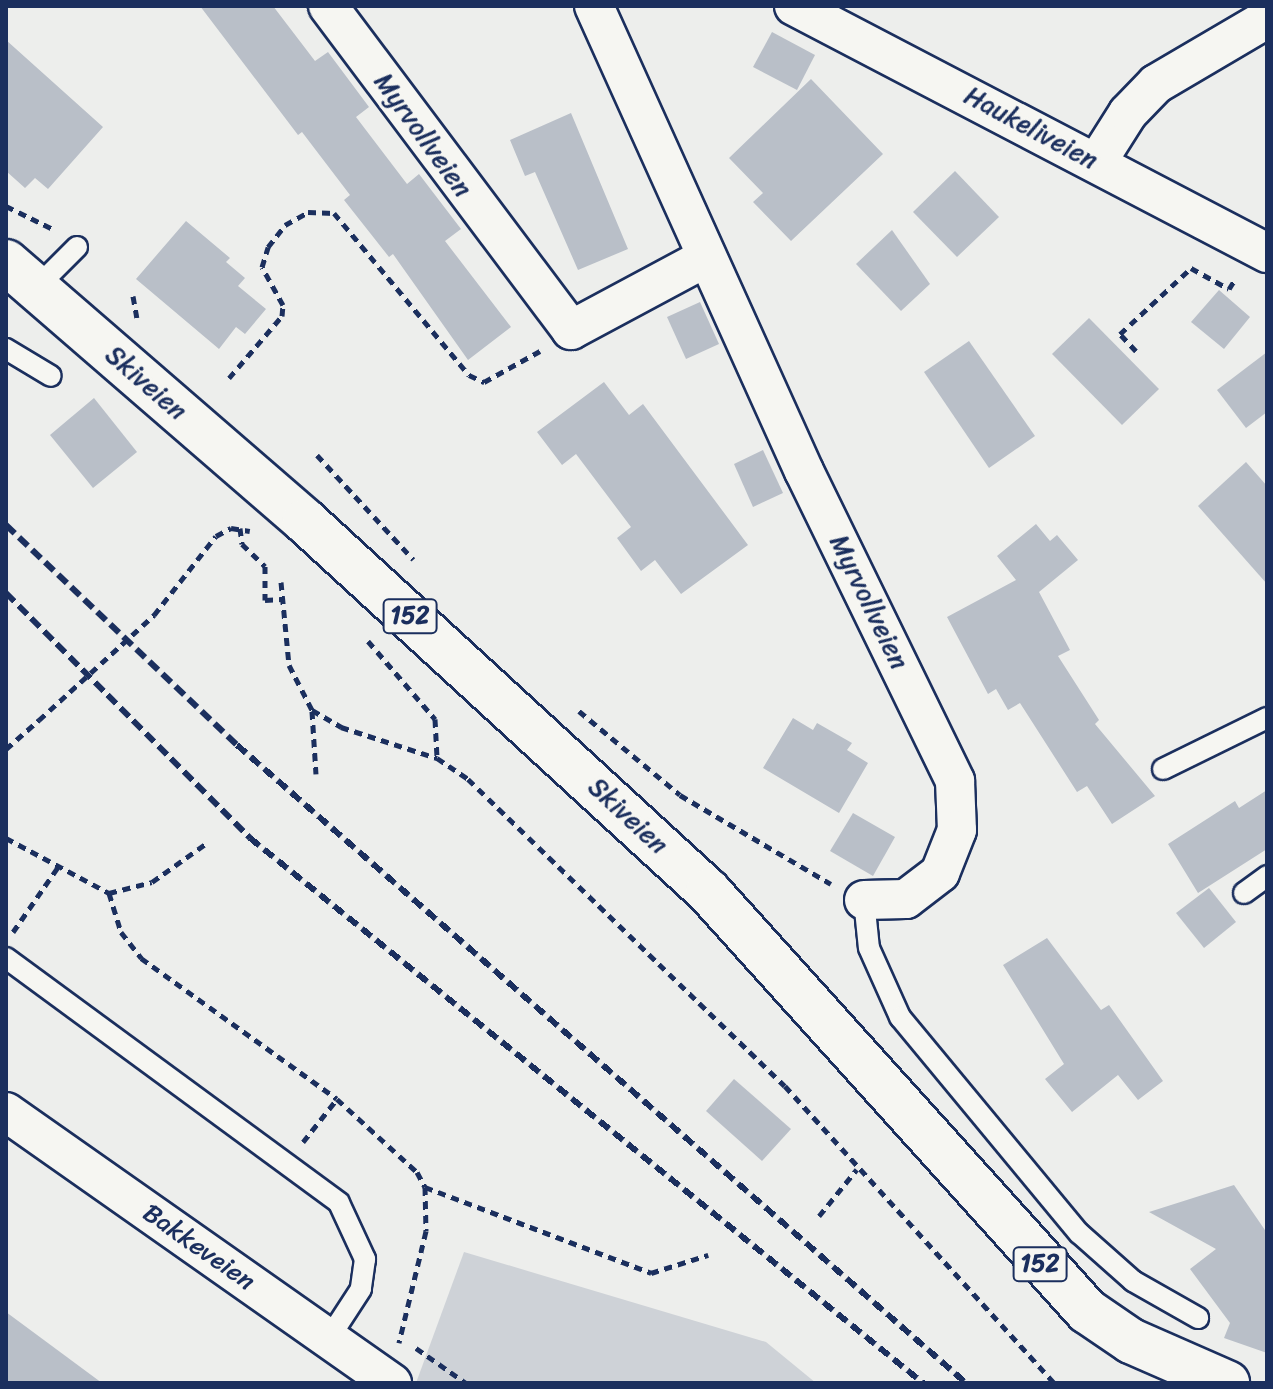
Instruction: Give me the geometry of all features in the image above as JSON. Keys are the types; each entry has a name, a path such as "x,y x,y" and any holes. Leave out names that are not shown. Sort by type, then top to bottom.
{"main road":[{"name":"Skiveien","path":"21,275 399,605 708,891 1087,1311 1131,1341 1227,1383"}],"street":[{"name":"Myrvollveien","path":"328,6 571,330"},
{"name":"Myrvollveien","path":"594,6 707,257 955,781 957,830 940,873 906,899 864,900"},
{"name":"Haukeliveien","path":"794,6 829,15 1262,250"},
{"path":"1097,162 1156,84 1267,19"},
{"path":"571,330 707,257"},
{"name":"Bakkeveien","path":"6,1112 387,1379"}],"lane":[{"path":"21,275 77,247"},
{"path":"6,349 51,376"},
{"path":"1163,769 1267,718"},
{"path":"1244,893 1267,876"},
{"path":"864,900 869,948 900,1017 1079,1233 1133,1281 1198,1318"},
{"path":"6,958 339,1203 365,1259 361,1289 329,1338"}],"path":[{"path":"6,206 41,220 77,247"},
{"path":"229,378 282,316 283,305 262,267 268,247 285,225 308,212 334,213 469,375 484,382 571,330"},
{"path":"1136,351 1120,334 1191,268 1229,289 1262,250"},
{"path":"317,455 356,491 421,569"},
{"path":"343,499 356,491"},
{"path":"6,749 154,615 212,540 240,528 255,534"},
{"path":"240,528 242,544 265,566 265,600 282,599"},
{"path":"281,582 294,682 312,710 349,730 437,758 478,788 700,1000 1054,1383"},
{"path":"359,631 435,719 437,758"},
{"path":"568,704 690,802 864,900"},
{"path":"312,710 316,774"},
{"path":"6,838 29,845 58,867 109,893 152,882 208,842"},
{"path":"6,942 58,867"},
{"path":"109,893 121,932 141,958 337,1099 397,1148 425,1187 651,1273 708,1255"},
{"path":"288,1163 337,1099"},
{"path":"819,1216 857,1169"},
{"path":"387,1379 402,1338 426,1231 425,1187"},
{"path":"402,1338 466,1383"}],"shaded area":[{"path":"464,1252 766,1342 816,1383 416,1383"}],"building":[{"path":"200,6 273,6 315,61 328,52 369,107 356,117 407,184 419,174 461,229 445,241 511,327 468,360 393,254 389,257 344,200 350,195 302,132 298,135"},
{"path":"772,32 815,55 797,90 753,67"},
{"path":"6,40 103,127 48,189 35,178 25,188 6,171"},
{"path":"811,79 883,154 791,241 753,202 763,193 729,158"},
{"path":"571,113 628,249 578,270 535,172 525,176 510,140"},
{"path":"955,171 999,217 957,257 913,212"},
{"path":"186,221 230,258 226,262 245,278 238,286 266,309 245,334 236,327 219,349 136,279"},
{"path":"892,230 930,284 901,311 856,264"},
{"path":"1219,290 1250,317 1224,349 1191,322"},
{"path":"700,302 719,344 686,359 667,317"},
{"path":"1089,318 1159,389 1122,425 1052,354"},
{"path":"969,341 1035,436 989,468 924,372"},
{"path":"1267,352 1267,412 1246,428 1217,390"},
{"path":"604,382 629,415 643,404 748,545 681,594 655,560 641,571 617,538 631,527 576,454 562,465 537,432"},
{"path":"94,398 137,452 93,488 50,435"},
{"path":"763,450 783,493 753,507 734,464"},
{"path":"1246,462 1267,486 1267,584 1198,506"},
{"path":"1036,524 1050,541 1057,535 1078,560 1039,592 1070,650 1058,656 1099,720 1095,724 1155,796 1112,824 1087,786 1077,792 1020,703 1008,710 996,689 988,694 947,617 1016,580 997,556"},
{"path":"793,718 813,730 817,723 852,743 847,750 868,763 839,813 763,768"},
{"path":"1267,790 1267,849 1198,893 1168,844 1235,801 1239,808"},
{"path":"853,813 895,837 873,876 830,851"},
{"path":"1209,888 1236,922 1204,948 1176,913"},
{"path":"1047,938 1101,1010 1109,1005 1163,1081 1138,1100 1118,1075 1072,1112 1045,1079 1064,1064 1003,965"},
{"path":"734,1079 791,1129 762,1161 706,1111"},
{"path":"1234,1185 1267,1233 1267,1353 1224,1338 1230,1323 1190,1269 1216,1249 1149,1212"},
{"path":"6,1312 102,1383 6,1383"}],"railway":[{"path":"6,525 237,745 966,1383"},
{"path":"6,593 250,838 923,1383"}]}
